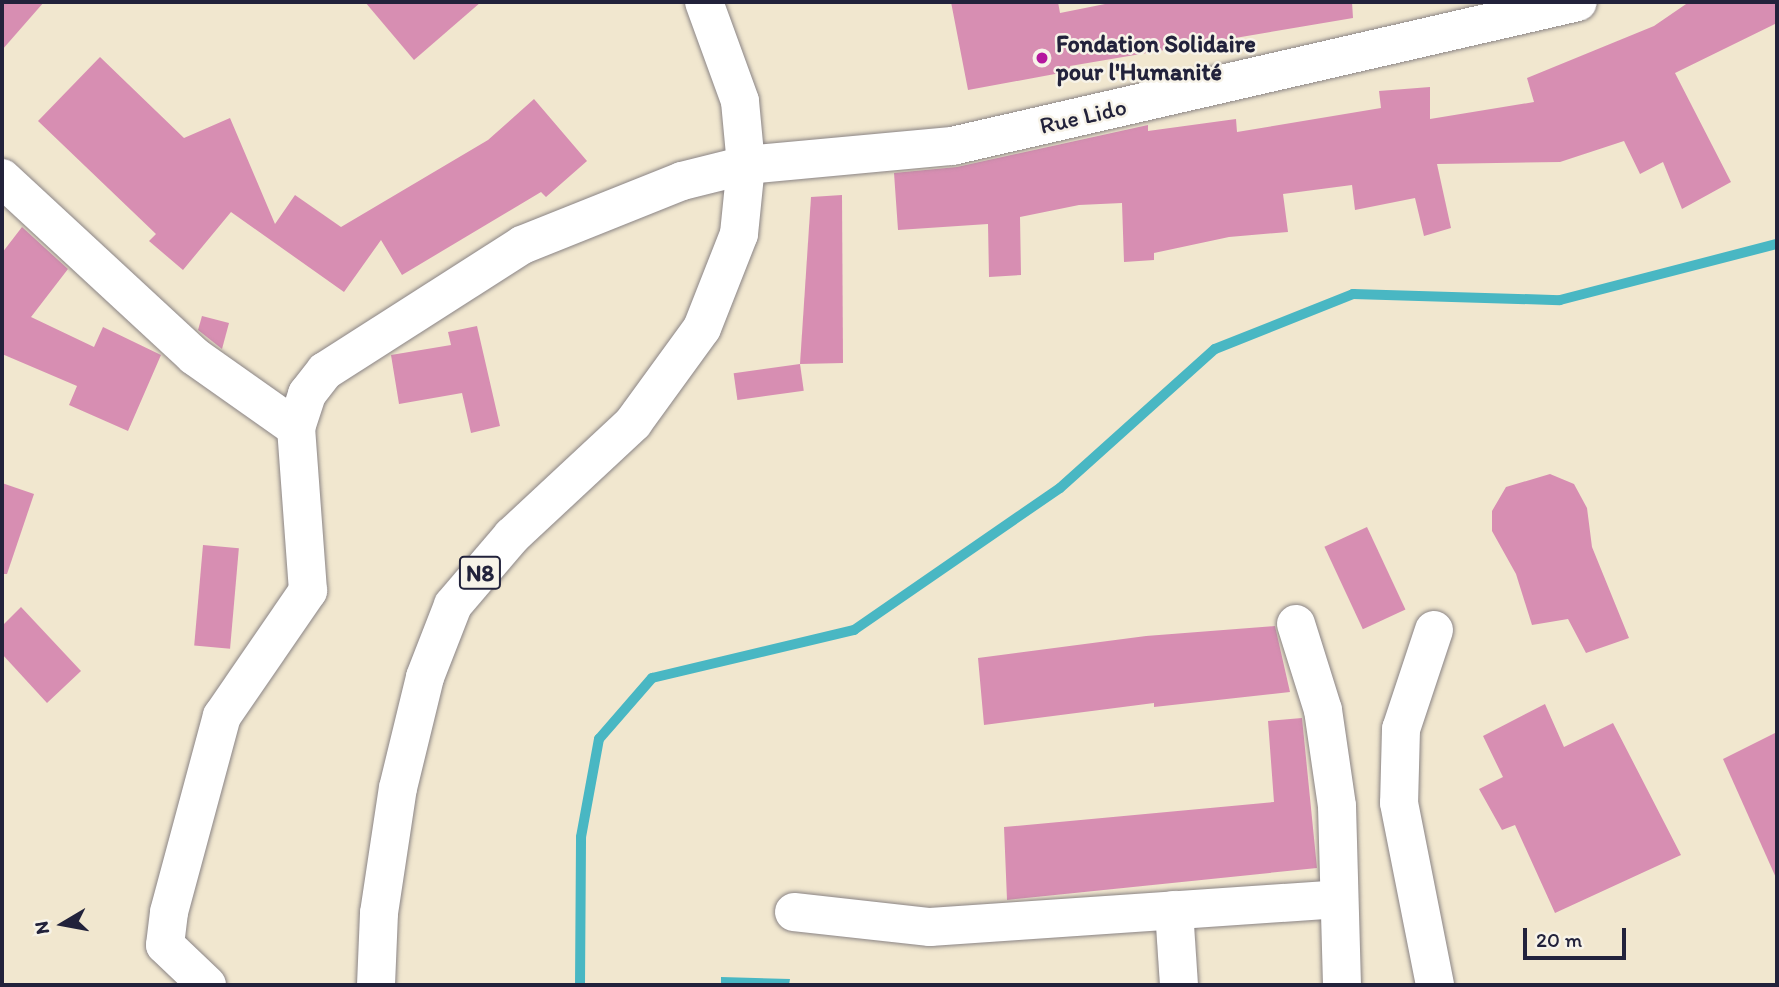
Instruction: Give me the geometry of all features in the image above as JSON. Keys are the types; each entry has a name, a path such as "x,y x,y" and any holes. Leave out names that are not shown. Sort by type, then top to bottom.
{"main road":[{"name":"N8","path":"376,985 379,913 398,788 425,677 453,605 512,536 633,423 702,328 739,234 746,164 740,101 704,2"},
{"name":"Rue Lido","path":"296,428 307,394 325,371 522,245 682,181 746,164 952,146 1578,2"},
{"path":"2,178 194,356 296,428 309,590 222,716 169,912 165,945 207,985"},
{"path":"1296,624 1323,710 1337,806 1342,985"},
{"path":"1434,630 1401,729 1399,803 1435,985"},
{"path":"794,912 930,927 1339,899"},
{"path":"1174,910 1179,985"}],"water":[{"path":"721,977 790,979 789,985 721,985"}],"building":[{"path":"2,2 44,2 2,50"},
{"path":"365,2 481,2 414,60"},
{"path":"951,2 1058,2 1060,13 1115,2 1352,2 1353,18 1070,66 1071,71 968,90"},
{"path":"1689,2 1777,2 1777,23 1675,73 1731,182 1682,209 1663,162 1640,174 1624,141 1560,162 1437,164 1451,228 1424,236 1415,198 1355,210 1352,185 1283,194 1288,232 1229,237 1154,253 1154,260 1124,262 1122,203 1079,205 1020,217 1021,275 989,277 988,224 898,230 894,173 957,167 1148,125 1148,131 1236,119 1237,132 1381,108 1379,91 1430,87 1430,119 1534,102 1527,78 1654,26"},
{"path":"100,57 184,138 230,118 275,224 295,195 341,227 488,140 534,99 587,161 546,197 541,192 402,275 381,240 344,292 231,212 183,270 149,241 156,234 38,121"},
{"path":"842,195 843,363 800,364 811,197"},
{"path":"22,227 68,269 31,317 94,347 103,327 161,355 128,431 69,405 77,386 2,354 2,253"},
{"path":"202,316 229,323 222,349 198,330"},
{"path":"477,326 500,426 471,433 462,393 399,404 391,355 451,345 448,332"},
{"path":"800,364 804,391 737,400 734,373"},
{"path":"1550,474 1574,484 1587,508 1592,547 1629,638 1586,653 1568,619 1532,625 1516,574 1492,531 1492,511 1506,487"},
{"path":"2,483 34,494 7,574 2,574"},
{"path":"1367,527 1405,609 1363,629 1324,547"},
{"path":"203,545 239,548 230,649 194,646"},
{"path":"21,607 81,671 47,703 2,654 2,626"},
{"path":"1275,626 1290,692 1154,707 1154,703 984,725 978,658 1146,636"},
{"path":"1545,704 1564,747 1613,723 1681,855 1555,913 1515,825 1502,830 1479,789 1503,777 1483,736"},
{"path":"1302,718 1317,868 1007,900 1004,827 1274,802 1268,721"},
{"path":"1777,732 1777,880 1723,759"}],"waterway":[{"path":"580,985 581,837 599,739 652,678 854,630 1060,488 1215,349 1353,294 1560,300 1777,244"}],"place":[{"name":"Fondation Solidaire pour l'Humanité","path":"1042,58"}]}
